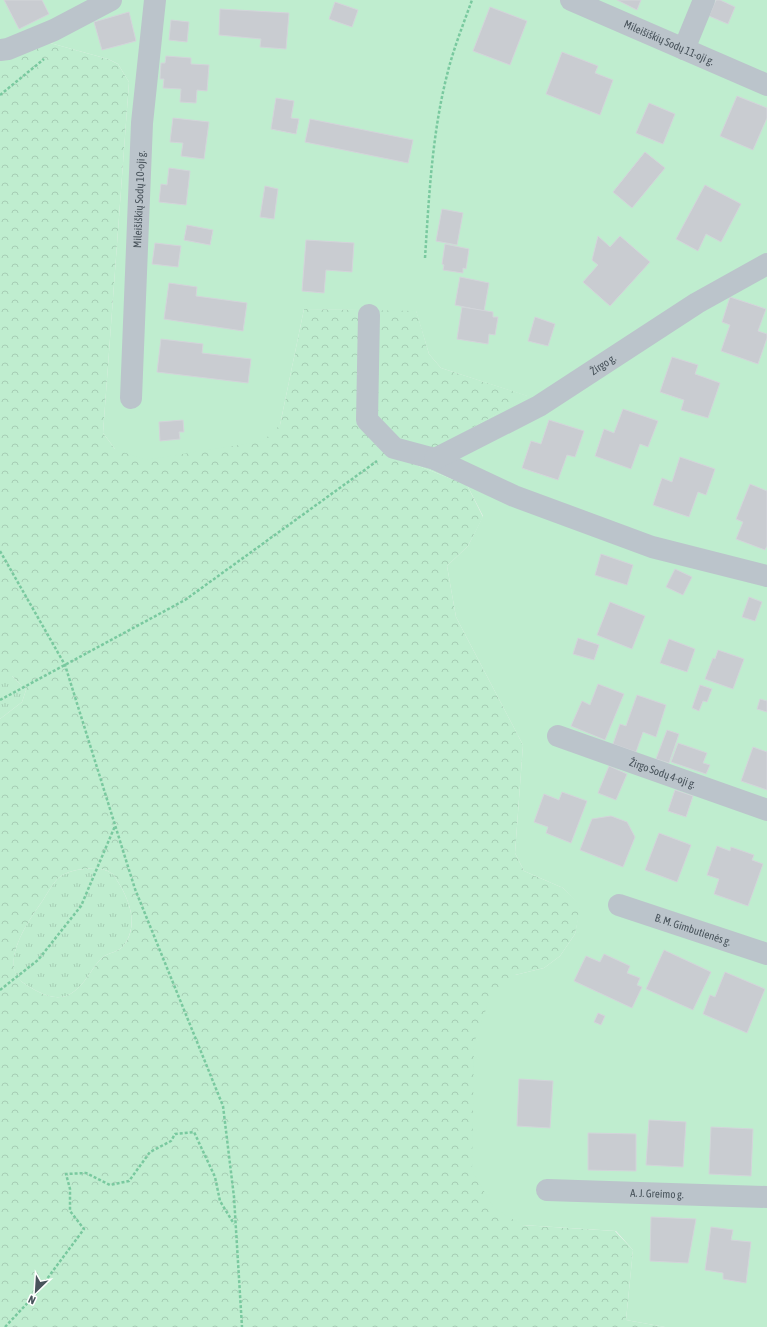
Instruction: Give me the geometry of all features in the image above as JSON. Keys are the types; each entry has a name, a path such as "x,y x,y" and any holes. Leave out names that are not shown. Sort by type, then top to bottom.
{"street":[{"path":"0,50 8,49 54,30 111,0"},
{"name":"Mileišiškių Sodų 10-oji g.","path":"131,398 142,123 155,0"},
{"name":"Mileišiškių Sodų 11-oji g.","path":"570,0 767,85"},
{"path":"684,49 704,0"},
{"name":"Žirgo g.","path":"435,459 539,406 697,303 767,264"},
{"path":"369,315 367,420 394,448 435,459 514,496 652,548 767,576"},
{"name":"Žirgo Sodų 4-oji g.","path":"558,736 767,810"},
{"name":"B. M. Gimbutienės g.","path":"619,905 767,954"},
{"name":"A. J. Greimo g.","path":"547,1190 767,1197"}],"path":[{"path":"425,258 431,173 443,93 447,74 472,0"},
{"path":"0,95 7,90"},
{"path":"0,700 185,600 394,448"},
{"path":"0,551 64,665 135,889 223,1106 235,1225 242,1327"},
{"path":"0,990 38,960 81,906 115,825"},
{"path":"5,1327 35,1295 84,1229 70,1211 70,1189 66,1174 86,1173 110,1185 129,1181 150,1152 171,1141 175,1134 194,1132 215,1177 220,1201 235,1225"}],"green space":[{"path":"0,0 767,0 767,1327 665,1327 626,1320 633,1250 616,1231 522,1225 494,1208 472,1171 474,1043 489,1001 515,975 544,968 560,956 575,934 580,906 563,888 524,871 515,853 523,745 456,617 447,566 468,546 483,516 467,485 411,463 527,396 441,368 429,354 416,311 304,309 280,425 263,441 145,460 115,449 103,433 129,82 118,64 108,59 50,43 0,60"},
{"path":"50,43 108,59 118,64 129,82 103,433 115,449 280,425 304,309 416,310 429,354 441,368 528,396 411,463 467,485 483,517 468,546 447,566 456,617 523,745 515,853 524,871 563,888 581,906 575,934 560,956 544,968 515,975 522,1225 615,1231 633,1250 626,1320 665,1327 0,1327 0,719 22,702 26,690 12,676 0,676 0,60","holes":["96,868 113,874 126,897 132,921 129,936 123,947 102,958 81,986 70,994 63,997 42,994 22,982 16,974 14,964 18,943 29,921 58,878 74,871"]},
{"path":"0,676 12,676 26,690 22,702 0,719"},
{"path":"96,868 106,870 113,874 126,897 132,921 129,936 123,947 102,958 81,986 70,994 63,997 56,997 42,994 22,982 16,974 14,964 18,943 29,921 58,878 74,871"}],"building":[{"path":"4,0 42,0 49,14 19,29"},
{"path":"617,0 641,0 637,10"},
{"path":"716,0 720,0 735,7 728,24 709,16"},
{"path":"335,2 358,10 352,27 329,19"},
{"path":"490,7 527,21 510,65 473,51"},
{"path":"220,9 289,13 286,49 260,47 261,39 219,35"},
{"path":"129,12 136,41 102,50 94,22"},
{"path":"171,20 189,22 187,42 169,40"},
{"path":"562,52 598,66 595,73 613,80 600,115 546,94"},
{"path":"166,56 191,58 191,64 209,65 207,91 197,90 196,103 180,102 181,89 163,88 164,79 160,79 161,63 165,63"},
{"path":"737,96 767,108 767,118 753,150 720,136"},
{"path":"276,98 294,101 291,118 299,119 296,134 271,129"},
{"path":"649,103 675,114 663,144 636,133"},
{"path":"173,118 209,122 204,159 181,156 183,143 170,142"},
{"path":"310,119 413,140 408,163 305,142"},
{"path":"645,152 665,168 632,208 613,192"},
{"path":"169,168 190,171 186,205 159,202 161,184 167,185"},
{"path":"705,185 741,204 721,242 706,234 698,251 676,239"},
{"path":"265,186 278,189 274,219 260,217"},
{"path":"442,209 463,213 457,245 436,241"},
{"path":"187,225 213,230 210,245 184,240"},
{"path":"598,236 610,247 620,236 650,262 610,306 583,282 598,265 592,260"},
{"path":"306,240 354,243 352,272 326,270 324,293 302,291"},
{"path":"155,243 181,246 178,267 152,264"},
{"path":"445,244 469,249 466,269 463,268 463,273 443,270 444,265 442,264"},
{"path":"460,277 489,283 484,311 455,305"},
{"path":"169,283 197,287 196,296 247,303 243,331 164,319"},
{"path":"730,297 766,309 758,331 767,334 767,338 758,364 721,351 730,325 722,322"},
{"path":"462,307 493,312 493,317 498,317 495,335 489,334 488,344 457,339"},
{"path":"535,317 555,324 548,346 528,341"},
{"path":"161,339 203,344 202,353 251,359 248,383 157,372"},
{"path":"672,357 698,365 695,374 720,383 708,418 681,410 684,400 660,392"},
{"path":"623,409 658,421 648,447 640,444 631,469 595,456 604,429 614,433"},
{"path":"183,420 184,432 179,432 180,439 160,441 159,422"},
{"path":"549,420 584,431 575,457 567,455 558,480 522,468 531,441 541,444"},
{"path":"680,457 715,469 706,495 698,492 689,517 653,505 662,478 672,482"},
{"path":"750,484 767,491 767,546 765,550 736,539 743,522 736,519"},
{"path":"601,554 633,565 627,585 595,575"},
{"path":"675,569 692,577 683,595 666,587"},
{"path":"749,597 762,602 755,621 742,617"},
{"path":"610,602 645,616 632,649 597,635"},
{"path":"578,638 599,645 594,660 573,654"},
{"path":"669,639 695,649 687,672 660,663"},
{"path":"718,650 744,659 733,689 705,679 713,658 715,659"},
{"path":"598,684 624,694 605,740 571,726 582,701 590,705"},
{"path":"700,685 712,689 707,702 703,701 699,711 692,708"},
{"path":"637,695 666,705 656,737 643,732 636,752 613,744 620,724 626,726"},
{"path":"760,699 767,701 767,712 757,709"},
{"path":"667,730 679,734 669,763 656,759"},
{"path":"678,743 707,753 703,763 710,765 706,774 671,762"},
{"path":"753,747 767,752 767,790 741,781"},
{"path":"609,766 627,774 616,800 598,793"},
{"path":"675,790 693,796 686,817 668,811"},
{"path":"562,792 587,801 571,843 546,833 548,827 534,822 544,794 559,800"},
{"path":"611,816 627,822 635,837 623,867 580,850 592,819"},
{"path":"659,833 691,845 677,882 645,870"},
{"path":"717,846 730,851 731,847 754,855 752,860 763,864 748,906 714,894 719,879 707,875"},
{"path":"664,950 711,972 693,1010 646,989"},
{"path":"604,954 630,966 627,973 640,978 637,985 642,987 632,1008 574,981 586,956 600,962"},
{"path":"725,972 765,989 747,1033 703,1014 710,995 715,997"},
{"path":"598,1013 605,1016 601,1025 594,1022"},
{"path":"519,1079 553,1081 550,1128 517,1126"},
{"path":"649,1120 686,1122 683,1167 646,1165"},
{"path":"711,1127 753,1129 751,1176 709,1174"},
{"path":"588,1133 636,1134 636,1171 588,1170"},
{"path":"651,1217 696,1219 688,1263 650,1261"},
{"path":"711,1227 733,1230 731,1240 751,1242 746,1283 723,1279 723,1273 705,1270"}]}
